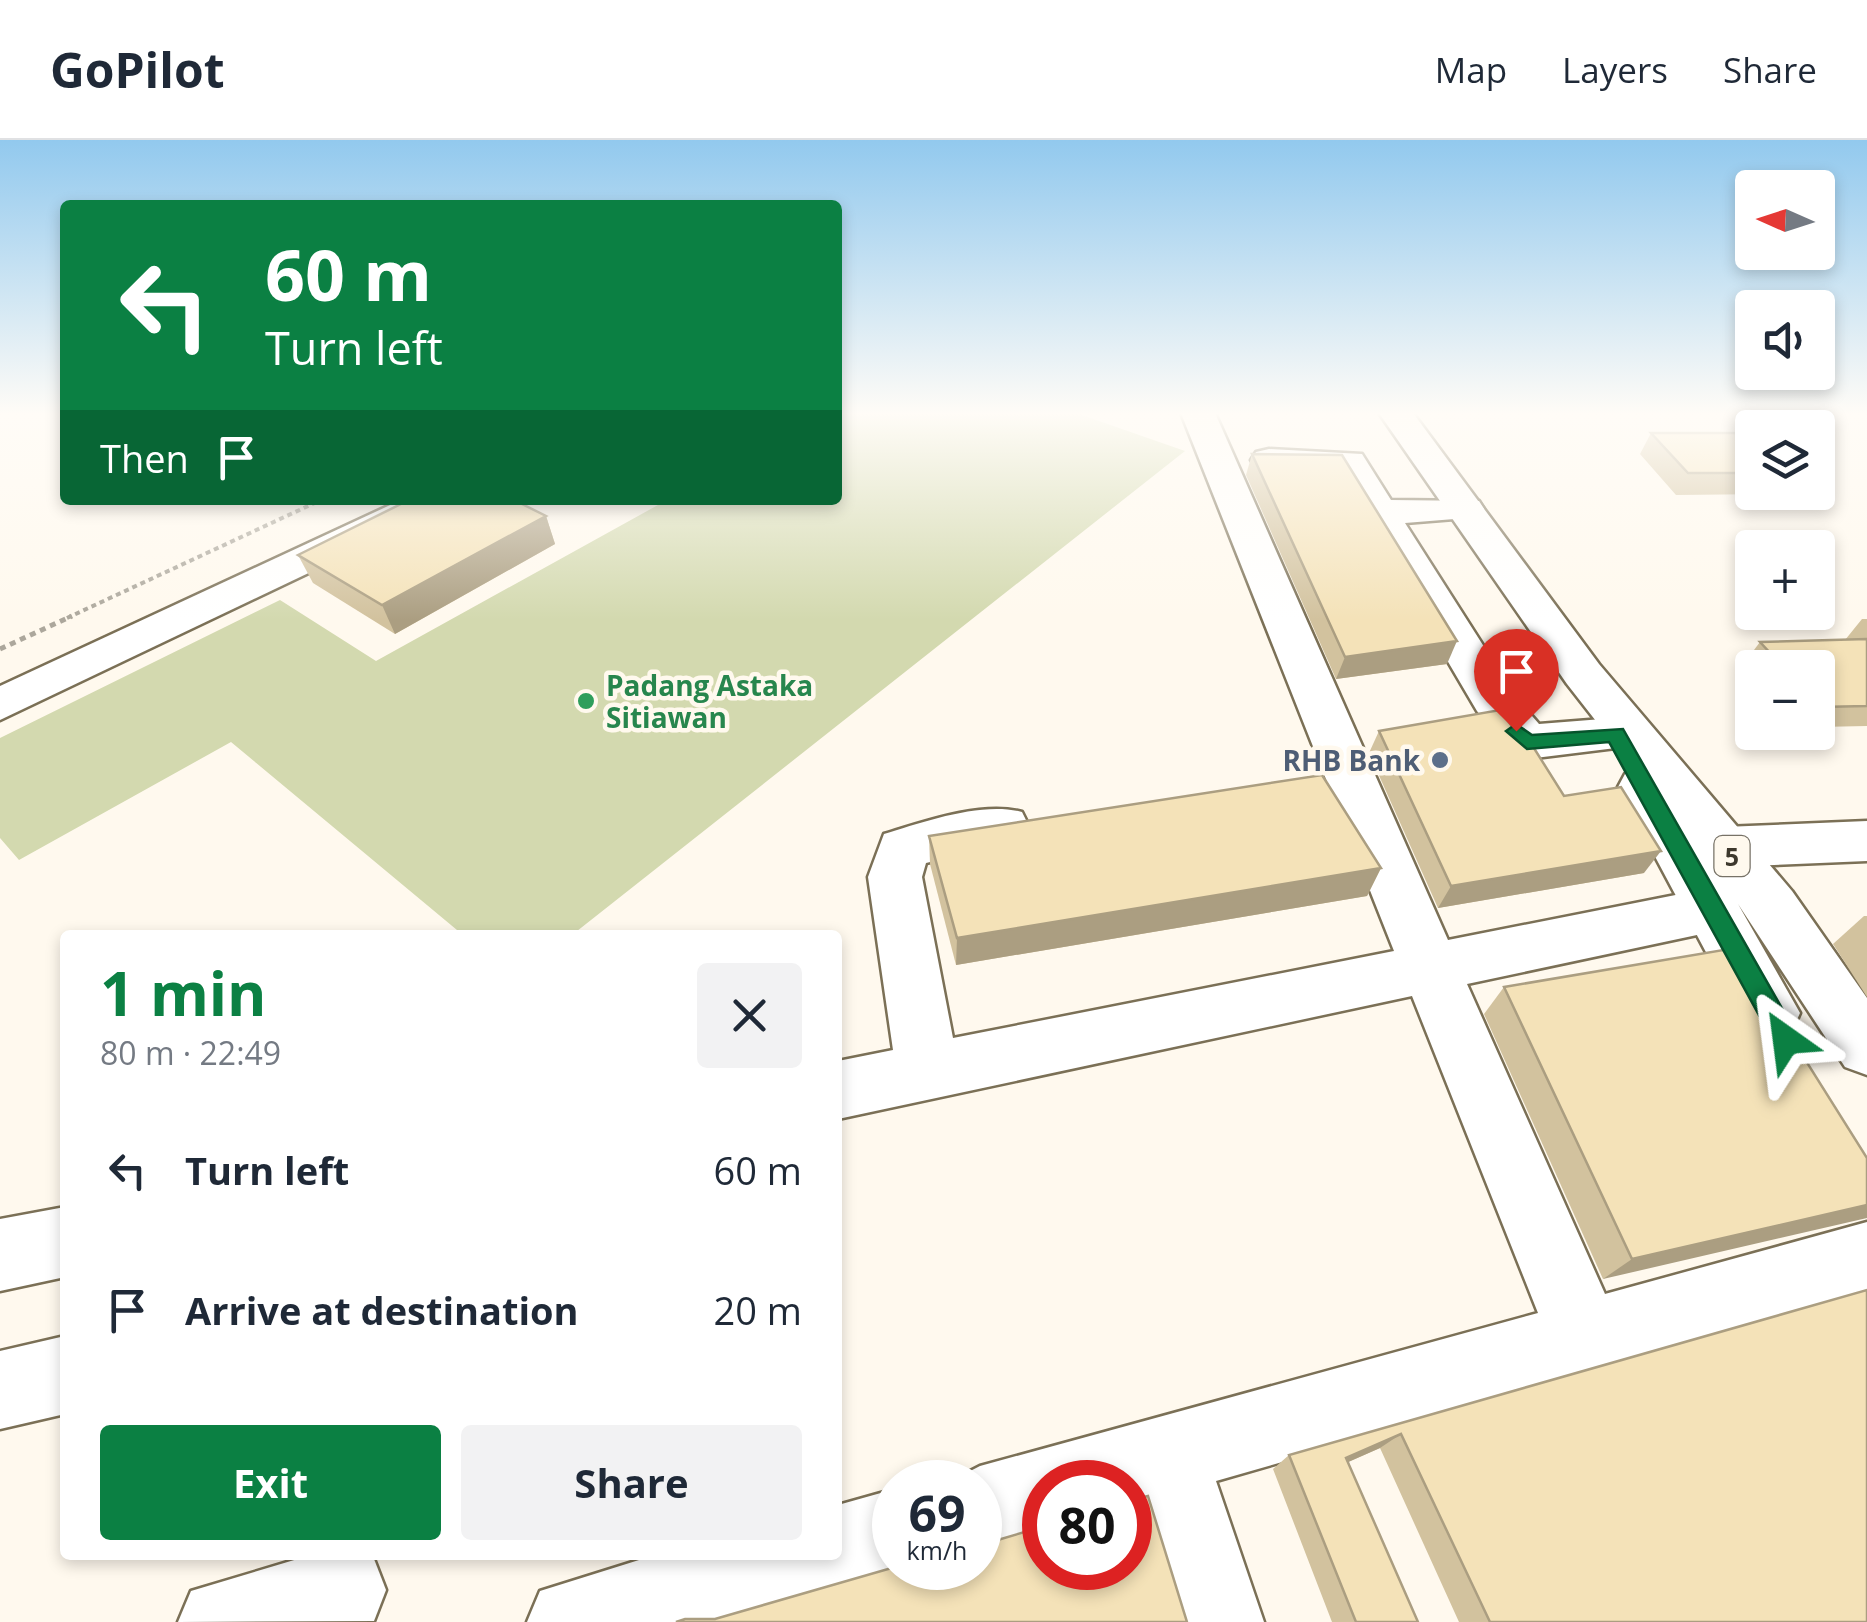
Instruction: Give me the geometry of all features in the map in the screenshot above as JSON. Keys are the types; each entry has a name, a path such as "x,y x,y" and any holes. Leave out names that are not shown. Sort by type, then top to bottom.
{"main road":[{"path":"1227,482 1354,749 1429,968 1585,1337"},
{"path":"1361,482 1501,712 1527,742 1616,734"},
{"name":"5","path":"1446,482 1583,674 1772,908 1867,1048"},
{"path":"0,705 421,505"},
{"path":"1380,512 1465,509"},
{"name":"5","path":"1583,674 1796,1057"},
{"path":"1446,720 1501,712"},
{"path":"1293,786 1354,749"},
{"path":"928,1073 895,877 903,848 958,832 1057,819"},
{"path":"1724,847 1867,840"},
{"path":"842,1089 1711,910"},
{"path":"0,1254 60,1243"},
{"path":"1151,1460 1867,1258"},
{"path":"0,1390 60,1377"},
{"path":"1166,1456 1220,1622"},
{"path":"842,1547 872,1538"},
{"path":"570,1622 792,1560"},
{"path":"222,1622 344,1589"}],"path":[{"path":"0,649 309,505"}],"green space":[{"name":"Padang Astaka Sitiawan","path":"842,482 1146,482 578,930 457,930 231,742 19,860 0,838 0,738 280,600 376,661 658,505 842,505"}],"building":[{"path":"1265,482 1359,482 1457,641 1345,657"},
{"path":"399,505 524,505 546,516 382,605 298,555"},
{"path":"1867,639 1867,706 1835,707 1835,650 1767,650 1760,642"},
{"path":"1500,710 1514,729 1527,737 1564,796 1621,787 1661,851 1451,886 1379,731"},
{"path":"1322,775 1381,868 957,938 929,836"},
{"path":"1735,948 1867,1158 1867,1205 1632,1259 1504,987"},
{"path":"1867,1290 1867,1622 1490,1622 1401,1434 1346,1458 1418,1622 1356,1622 1289,1455"},
{"path":"1152,1509 1187,1622 676,1622 715,1619 872,1574 872,1590 1002,1590 1002,1539 1022,1533 1022,1590 1152,1590"}],"place":[{"name":"Padang Astaka Sitiawan","path":"586,701"},
{"name":"RHB Bank","path":"1440,760"}],"route":[{"path":"1516,731 1527,742 1616,734 1746,975 1786,1040"}]}
